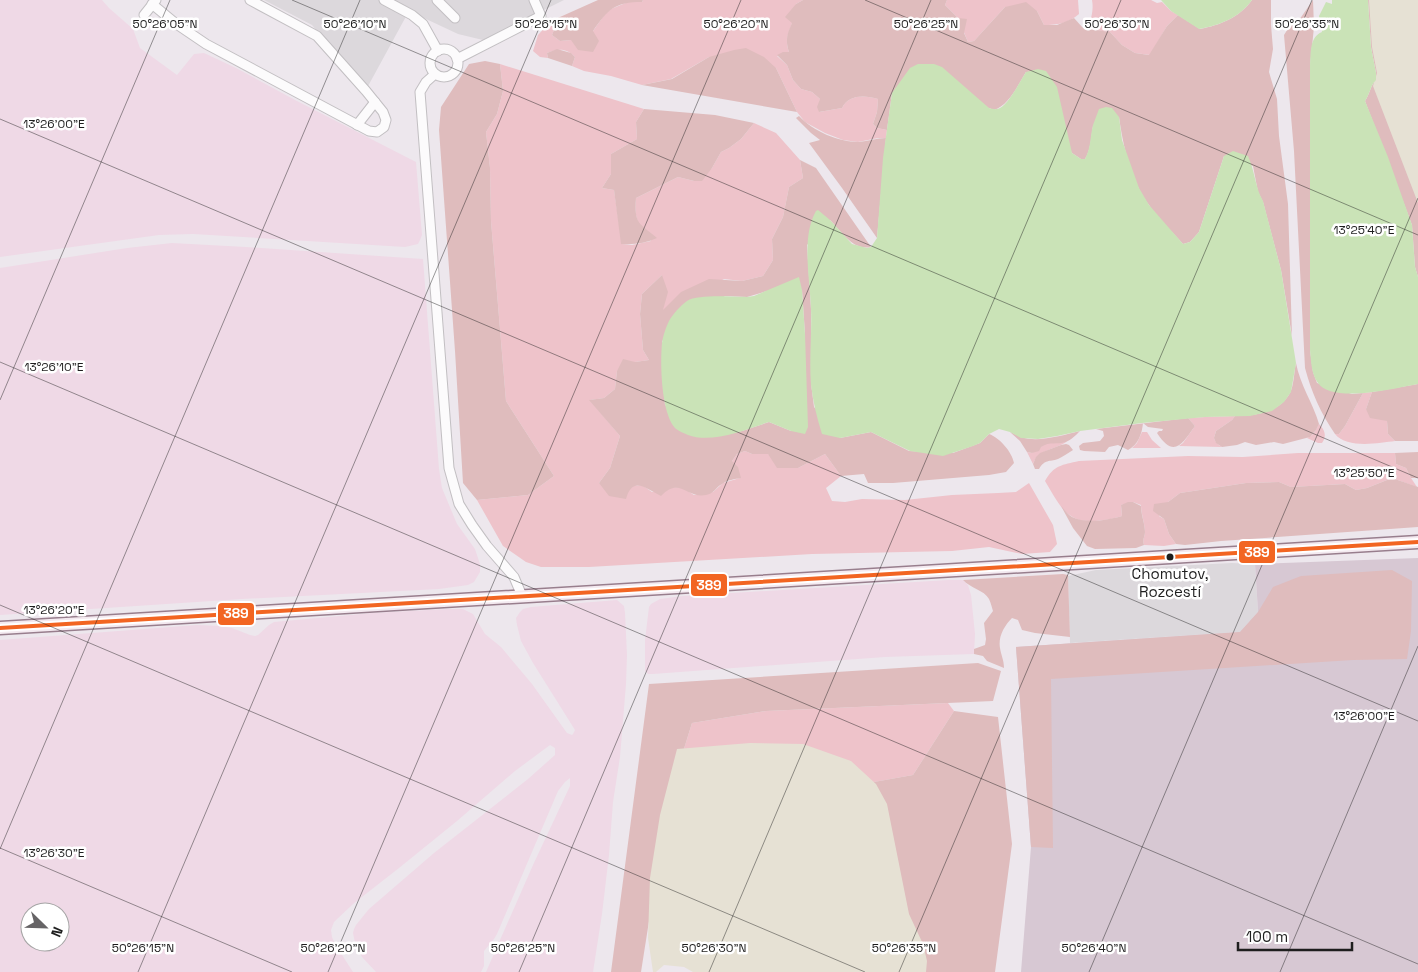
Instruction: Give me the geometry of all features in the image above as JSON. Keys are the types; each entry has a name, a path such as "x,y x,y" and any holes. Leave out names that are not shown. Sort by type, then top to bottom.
{"main road":[{"path":"0,628 1418,542"}],"street":[{"path":"144,15 154,2 175,23 206,44 357,125 373,132 377,132 384,127 385,116 375,102 317,36 250,0"},
{"path":"384,0 412,15 423,24 438,51"},
{"path":"437,0 455,18"},
{"path":"457,59 541,16 534,0"},
{"path":"442,50 449,50 455,54 457,59 457,70 446,77 435,74 430,65 433,55 442,50"},
{"path":"435,74 426,82 420,92 449,468 459,504 487,546 514,576 522,596"},
{"path":"357,125 375,102"}],"shaded area":[{"path":"0,0 102,0 133,29 140,48 177,75 194,54 204,53 416,162 422,235 418,244 405,247 193,234 159,235 0,257"},
{"path":"264,0 564,0 483,40 458,34 409,11 367,88 312,25"},
{"path":"598,0 643,0 642,2 619,5 603,17 593,31 599,41 593,52 578,50 571,40 560,41 552,35 556,25 551,21"},
{"path":"643,0 803,0 796,4 787,39 789,52 777,56 787,65 793,80 801,89 812,92 820,99 819,112 842,108 845,103 853,98 868,97 878,99 877,112 873,124 877,128 887,130 886,138 858,142 843,140 805,122 797,112 776,68 709,57 671,79 642,85 584,71 572,66 575,57 566,50 555,50 547,53 548,58 540,57 533,51 538,35 551,21 556,25 552,35 560,41 571,40 593,31 611,9 628,2 642,2"},
{"path":"803,0 947,0 945,5 958,18 967,19 964,33 968,42 974,41 1005,7 1026,2 1037,11 1044,25 1057,25 1074,18 1083,28 1110,32 1122,45 1135,53 1149,55 1167,26 1178,15 1200,29 1229,20 1241,12 1252,0 1271,0 1273,49 1269,72 1277,99 1279,136 1288,204 1292,336 1281,270 1263,202 1258,192 1253,166 1224,156 1199,232 1190,242 1183,244 1153,210 1137,185 1123,140 1119,117 1093,126 1088,151 1085,159 1081,159 1072,153 1026,72 1009,99 994,110 892,93 887,130 877,128 873,124 877,112 878,99 863,96 853,98 845,103 842,108 819,112 817,107 820,99 812,92 801,89 793,80 787,65 777,55 789,52 787,37 792,23 785,17 796,4"},
{"path":"947,0 1078,0 1079,14 1063,23 1044,25 1037,11 1005,7 974,41 968,42 958,18 945,5"},
{"path":"1092,0 1151,0 1157,3 1162,2 1178,15 1167,26 1150,55 1135,53 1122,45 1110,32 1087,29 1092,15"},
{"path":"1161,0 1252,0 1241,12 1228,20 1199,29 1171,11"},
{"path":"1313,0 1314,27 1310,66 1310,350 1313,372 1317,383 1352,394 1363,393 1339,434 1335,434 1321,410 1313,394 1305,368 1294,151 1284,35 1291,24 1297,23"},
{"path":"1332,0 1368,0 1371,47 1376,80 1365,101 1388,157 1412,225 1415,267 1418,277 1418,384 1350,394 1336,393 1325,389 1318,383 1312,367 1310,350 1310,56 1315,38 1322,32 1319,16 1326,2 1332,4"},
{"path":"1368,0 1418,0 1418,277 1415,267 1412,225 1365,101 1376,80 1371,47"},
{"path":"1369,0 1418,0 1418,203 1373,86 1377,73 1372,47"},
{"path":"746,48 764,57 776,68 797,112 642,85 672,79 709,57"},
{"path":"557,49 571,53 575,57 572,66 548,58 547,53"},
{"path":"485,61 500,64 503,91 497,114 486,132 490,168 491,221 506,401 554,476 528,495 477,500 463,483 439,130 441,107 469,64"},
{"path":"500,64 644,109 636,122 637,139 611,154 611,174 602,188 614,190 622,244 632,245 651,241 636,217 636,198 678,177 694,181 712,168 721,152 741,139 754,123 776,133 800,160 803,178 789,187 783,217 772,239 773,260 763,276 742,281 724,279 663,311 662,275 642,294 640,314 643,350 649,360 635,362 617,371 615,389 604,398 590,400 620,436 610,468 599,483 628,490 633,486 642,485 652,492 665,491 672,487 683,488 694,495 713,492 723,483 740,478 732,461 737,454 745,451 752,454 768,454 798,468 825,454 841,476 826,488 832,501 845,502 862,499 905,500 952,495 1016,492 1029,483 1053,525 1057,544 1050,552 1022,554 989,547 952,551 812,554 589,567 541,567 526,562 503,546 477,500 528,495 554,476 506,401 491,221 490,168 486,132 497,114 503,91"},
{"path":"918,64 934,64 942,67 989,108 994,109 1004,105 1026,72 1038,69 1046,71 1057,87 1072,153 1081,159 1085,159 1087,155 1093,125 1099,109 1112,108 1119,117 1122,140 1139,188 1149,205 1183,244 1190,242 1199,232 1224,156 1233,151 1248,156 1263,201 1281,270 1296,363 1291,392 1284,402 1272,411 1250,416 1205,417 1142,423 1080,431 1038,439 1021,438 999,429 989,434 980,443 943,456 910,451 871,432 840,438 822,434 814,404 810,376 811,309 808,246 811,221 818,210 852,244 867,248 871,247 877,238 883,158 892,93 910,68"},
{"path":"644,109 715,115 754,123 741,139 721,152 702,181 678,177 636,198 636,213 639,222 657,238 640,243 621,244 614,190 602,188 611,174 611,154 637,139 636,122"},
{"path":"799,116 811,126 834,138 859,142 886,138 877,238 809,143 820,140 796,118"},
{"path":"800,160 816,168 871,247 859,246 853,243 830,220 807,245 811,309 811,383 814,407 840,438 871,432 909,451 953,453 980,443 989,434 1005,446 1011,454 1014,463 1006,472 989,475 893,483 868,483 864,474 841,476 825,454 798,468 777,468 768,454 752,454 745,451 737,454 732,461 738,467 741,478 720,485 709,494 699,495 679,488 673,488 661,496 636,486 632,487 626,499 609,496 599,483 610,468 620,436 589,400 604,398 615,389 617,371 623,359 635,362 649,360 643,350 640,314 642,294 662,275 668,292 663,310 681,292 709,279 742,281 763,276 773,260 772,239 783,217 789,187 803,178","holes":["802,290 805,374 791,431 769,422 742,431 714,437 665,405 662,341 725,296 747,297 767,291"]},
{"path":"172,243 423,259 442,488 457,524 475,549 480,564 480,572 474,582 468,585 439,589 242,599 0,615 0,268 127,248"},
{"path":"799,277 802,290 805,334 808,427 805,434 791,431 769,422 740,432 708,438 688,435 676,429 670,421 664,399 661,362 664,335 669,321 675,313 684,303 692,299 699,297 754,296"},
{"path":"1296,363 1300,379 1319,424 1310,437 1283,444 1274,442 1256,445 1245,442 1222,447 1216,443 1214,438 1216,431 1235,416 1266,412 1280,405 1285,400 1291,390"},
{"path":"1418,384 1418,441 1395,441 1388,434 1387,421 1370,418 1366,409 1372,392"},
{"path":"1372,392 1366,409 1387,421 1388,434 1395,441 1364,444 1347,442 1340,439 1335,434 1339,434 1345,426 1363,393"},
{"path":"1235,416 1216,431 1215,440 1222,447 1179,446 1195,426 1188,418"},
{"path":"1188,418 1195,426 1182,443 1173,447 1163,441 1157,433 1163,429 1148,427 1143,423"},
{"path":"1143,423 1139,439 1128,450 1118,445 1109,447 1105,452 1080,450 1079,446 1083,443 1100,441 1104,436 1103,431 1096,429"},
{"path":"1319,424 1325,433 1322,443 1307,438 1313,434"},
{"path":"1080,431 1066,442 1047,444 1041,447 1039,451 1032,453 1027,452 1020,441 1010,432 1028,439 1035,439 1050,438"},
{"path":"1142,432 1147,432 1152,440 1161,448 1132,448 1137,443"},
{"path":"1066,442 1039,455 1033,464 1027,452 1032,453 1046,443"},
{"path":"1066,444 1073,450 1058,459 1045,462 1039,469 1035,469 1033,464 1040,453"},
{"path":"1418,452 1418,478 1411,478 1406,468 1396,464 1395,453"},
{"path":"1298,453 1395,453 1396,464 1406,468 1417,487 1392,478 1367,488 1356,490 1345,484 1291,487 1279,482 1246,483 1180,493 1168,502 1159,516 1164,519 1169,534 1176,544 1164,546 1144,545 1145,529 1141,505 1133,502 1121,505 1122,516 1117,518 1096,521 1076,519 1063,509 1045,481 1055,469 1079,461 1188,456 1243,457"},
{"path":"1392,478 1418,487 1418,527 1185,545 1176,544 1169,534 1164,519 1153,511 1154,504 1168,502 1180,493 1246,483 1279,482 1291,487 1345,484 1356,490 1367,488"},
{"path":"1128,502 1141,506 1145,529 1144,545 1136,548 1095,549 1087,546 1073,528 1061,506 1072,517 1097,521 1122,516 1121,505"},
{"path":"1418,558 1418,972 1021,972 1031,847 1016,647 1240,632 1258,612 1255,564"},
{"path":"1232,563 1255,564 1258,612 1240,632 1070,643 1068,576 1096,570"},
{"path":"1392,570 1412,581 1411,631 1407,659 1353,660 1051,679 1053,848 1031,847 1016,647 1240,632 1258,612 1273,587 1301,576"},
{"path":"1068,575 1070,637 1022,630 1018,620 1012,618 1004,628 1000,640 1004,668 987,661 983,656 974,654 974,649 985,645 984,623 993,611 987,596 963,580"},
{"path":"963,580 968,585 971,595 975,634 974,654 885,657 653,674 648,674 645,671 645,640 649,607 660,599"},
{"path":"617,600 624,606 627,655 620,757 613,802 602,914 593,972 486,972 570,786 570,778 558,791 497,934 484,951 484,966 481,972 376,972 362,957 355,943 353,933 356,925 369,909 434,853 528,779 555,755 555,748 550,745 515,771 457,821 353,904 334,922 331,930 332,937 353,972 0,972 0,640 197,625 232,628 255,636 274,622 372,613 463,609 473,614 485,634 501,647 532,684 567,733 572,735 575,730 521,641 516,618 523,609"},
{"path":"978,663 1001,671 993,701 766,711 692,723 668,800 641,972 611,972 649,684"},
{"path":"948,703 954,711 913,775 763,802 668,800 692,723 766,711"},
{"path":"954,711 998,717 1012,844 995,972 715,972 762,802 913,775"},
{"path":"750,743 803,744 851,761 876,784 887,804 909,914 923,944 927,961 926,972 693,972 684,967 664,965 656,972 653,972 648,938 650,878 660,815 677,749"}],"transit line":[{"name":"389","path":"0,628 1418,542"}],"place":[{"name":"Chomutov, Rozcestí","path":"1170,557"}]}
